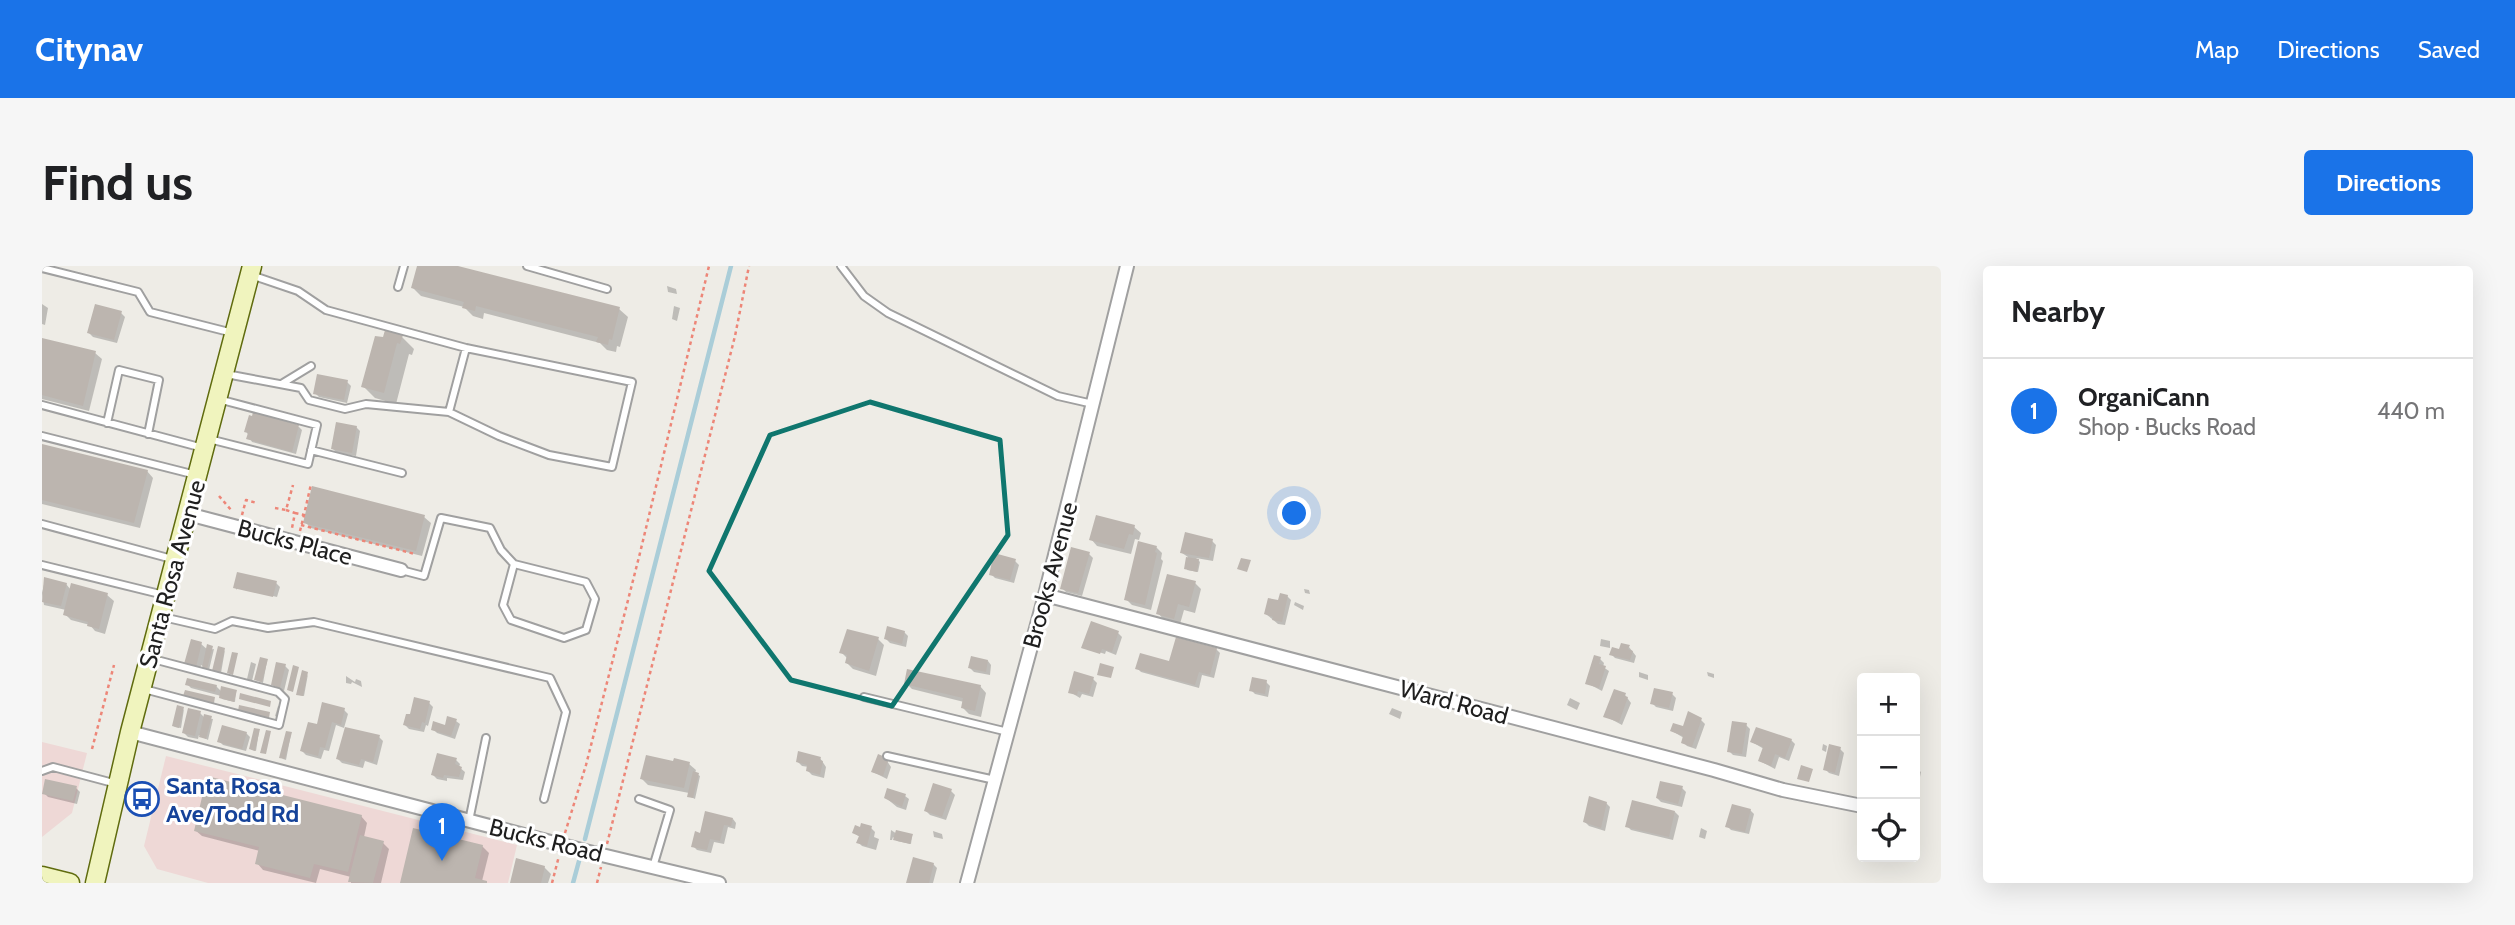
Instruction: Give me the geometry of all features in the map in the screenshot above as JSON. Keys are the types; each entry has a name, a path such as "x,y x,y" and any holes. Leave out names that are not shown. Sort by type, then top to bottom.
{"main road":[{"name":"Santa Rosa Avenue","path":"95,883 130,732 251,270"},
{"path":"42,876 70,883"}],"street":[{"name":"Brooks Avenue","path":"967,883 1045,595 1128,266"},
{"name":"Bucks Place","path":"188,514 401,570"},
{"name":"Ward Road","path":"1045,595 1783,790 1857,805"},
{"name":"Bucks Road","path":"130,732 562,845 719,883"}],"lane":[{"path":"398,287 404,266"},
{"path":"527,266 607,289"},
{"path":"841,266 864,296 888,313 1058,396 1093,404"},
{"path":"42,268 138,292 150,312 234,333"},
{"path":"224,373 248,380 283,383 301,388 309,400 345,409 366,404 449,412 499,436 549,455 612,467 632,382 466,348 326,310 298,291 251,270"},
{"path":"449,412 466,348"},
{"path":"283,383 311,366"},
{"path":"107,423 119,370 159,380 148,434"},
{"path":"42,405 148,434 308,464 317,425 218,399"},
{"path":"42,436 198,475"},
{"path":"311,450 402,473"},
{"path":"401,570 424,576 441,517 490,528 501,550 514,564 586,582 595,598 586,629 564,638 511,621 503,605 514,564"},
{"path":"42,524 176,560"},
{"path":"42,565 166,596"},
{"path":"161,617 215,629 232,621 268,628 314,622 550,678 566,712 544,799"},
{"path":"142,689 279,725 285,699 278,692 150,658"},
{"path":"864,697 1008,732"},
{"path":"469,821 486,738"},
{"path":"887,756 995,780"},
{"path":"42,771 53,767 117,785"},
{"path":"639,799 670,810 653,867"}],"path":[{"path":"552,883 586,765 640,553 709,266"},
{"path":"604,855 704,461 749,266"},
{"path":"300,531 311,484"},
{"path":"286,510 293,485"},
{"path":"219,496 229,510 242,517 246,500 257,503"},
{"path":"275,508 304,515"},
{"path":"294,518 295,513"},
{"path":"302,525 415,554"},
{"path":"92,749 114,665"}],"highlighted area":[{"path":"870,402 1000,440 1008,535 892,706 791,680 709,571 770,435"}],"shaded area":[{"path":"42,742 87,753 72,813 42,837"},
{"path":"166,756 517,845 508,883 208,883 157,869 144,846"}],"building":[{"path":"417,266 458,266 620,307 612,340 609,339 608,345 596,342 598,337 476,306 475,311 462,308 464,302 411,288"},
{"path":"95,304 122,311 114,340 87,333"},
{"path":"385,330 403,335 400,344 397,343 384,393 361,387 375,336 383,337"},
{"path":"42,338 96,351 83,406 42,395"},
{"path":"317,374 348,380 344,400 313,394"},
{"path":"253,412 299,425 292,452 246,439 248,433 244,432 249,415 252,416"},
{"path":"336,422 357,426 352,453 331,449"},
{"path":"42,444 148,470 134,523 42,500"},
{"path":"312,486 425,515 416,551 303,523"},
{"path":"1096,515 1135,525 1133,535 1129,534 1124,549 1089,540"},
{"path":"1185,532 1213,539 1209,558 1180,553"},
{"path":"1138,541 1157,546 1145,605 1124,600"},
{"path":"1071,547 1090,552 1078,593 1060,589"},
{"path":"994,553 1016,559 1010,580 989,575"},
{"path":"1186,557 1199,559 1197,572 1184,569"},
{"path":"1241,558 1251,560 1247,572 1237,569"},
{"path":"237,572 277,581 273,597 233,588"},
{"path":"1167,574 1196,581 1189,607 1178,604 1174,619 1156,614"},
{"path":"44,577 67,583 61,606 42,602"},
{"path":"71,583 108,593 99,629 87,626 88,622 63,615"},
{"path":"1280,593 1288,595 1282,622 1272,620 1273,617 1264,614 1268,598 1278,600"},
{"path":"1091,621 1119,631 1112,652 1102,649 1100,654 1081,648"},
{"path":"887,626 905,631 902,644 884,639"},
{"path":"847,629 879,637 869,671 845,663 847,655 839,653"},
{"path":"1176,637 1217,648 1210,675 1199,672 1195,685 1135,669 1140,653 1169,661"},
{"path":"191,639 202,642 196,667 184,664"},
{"path":"1621,643 1630,645 1628,649 1633,651 1630,660 1609,655 1612,647 1619,649"},
{"path":"207,644 213,646 207,669 202,668"},
{"path":"218,646 225,648 220,672 212,671"},
{"path":"232,652 238,653 233,675 227,673"},
{"path":"1594,655 1601,657 1599,664 1606,666 1599,688 1585,684"},
{"path":"971,656 988,660 986,672 968,668"},
{"path":"260,657 268,659 262,682 254,680"},
{"path":"276,662 286,664 280,688 271,685"},
{"path":"1100,663 1114,667 1111,678 1097,675"},
{"path":"293,665 299,667 293,692 287,690"},
{"path":"907,669 981,685 975,711 961,708 963,698 904,684"},
{"path":"302,670 308,672 303,696 296,695"},
{"path":"1074,671 1094,677 1089,694 1078,691 1077,695 1068,693"},
{"path":"1252,677 1267,680 1265,694 1249,691"},
{"path":"187,678 217,685 215,692 185,685"},
{"path":"221,686 237,690 234,702 219,698"},
{"path":"1654,688 1673,692 1669,708 1650,704"},
{"path":"1614,689 1626,693 1625,696 1628,697 1619,722 1603,717"},
{"path":"185,690 215,697 214,703 183,696"},
{"path":"240,693 271,701 270,707 239,699"},
{"path":"414,697 430,701 425,723 422,722 420,729 403,725 406,714 410,714"},
{"path":"322,702 345,708 341,725 332,722 325,748 320,747 318,756 300,751 308,722 317,724"},
{"path":"177,705 184,707 179,728 172,726"},
{"path":"239,705 270,712 269,718 238,711"},
{"path":"188,708 201,711 195,736 182,733"},
{"path":"1688,711 1702,718 1692,747 1681,743 1683,736 1670,731 1673,723 1683,726"},
{"path":"204,714 212,716 206,739 199,737"},
{"path":"447,716 457,719 451,736 431,730 433,721 445,725"},
{"path":"1732,721 1747,723 1742,754 1727,752"},
{"path":"222,725 247,732 242,749 217,742"},
{"path":"345,727 380,735 373,762 361,759 359,765 336,759"},
{"path":"1756,727 1792,739 1785,758 1775,754 1771,766 1758,761 1763,747 1750,742"},
{"path":"254,728 260,729 255,751 249,749"},
{"path":"266,730 271,731 266,754 260,753"},
{"path":"286,731 292,732 285,759 279,758"},
{"path":"1829,744 1841,747 1835,773 1823,770"},
{"path":"798,751 821,757 820,760 823,761 820,775 806,771 807,765 796,762"},
{"path":"437,753 457,758 455,764 462,767 459,777 444,775 443,778 431,775"},
{"path":"878,754 888,761 883,776 871,772"},
{"path":"646,755 690,762 684,788 640,779"},
{"path":"1801,765 1813,769 1809,782 1797,779"},
{"path":"693,771 699,773 693,798 687,797"},
{"path":"207,776 362,815 348,872 314,864 310,878 255,864 259,847 194,831"},
{"path":"45,779 77,786 73,801 42,794"},
{"path":"1660,781 1683,786 1678,804 1656,798"},
{"path":"933,783 952,789 942,817 924,811"},
{"path":"887,788 906,794 902,807 884,798"},
{"path":"1589,796 1607,802 1601,828 1583,822"},
{"path":"1632,800 1675,811 1669,837 1625,827"},
{"path":"1732,804 1751,809 1745,832 1725,827"},
{"path":"705,811 733,818 731,826 724,825 720,841 710,839 707,850 691,847 695,831 700,833"},
{"path":"861,823 872,826 867,846 856,843 859,836 852,833 855,825 860,827"},
{"path":"413,828 483,845 475,878 487,883 400,883"},
{"path":"896,830 913,834 910,844 893,840"},
{"path":"360,835 384,841 373,883 348,882"},
{"path":"913,857 934,863 929,883 906,883"},
{"path":"516,858 545,866 541,883 510,883"}],"waterway":[{"path":"585,839 731,266"},
{"path":"573,883 579,861"}],"place":[{"name":"Santa Rosa Ave/Todd Rd","path":"142,799"},
{"name":"OrganiCann","path":"442,861"}]}
